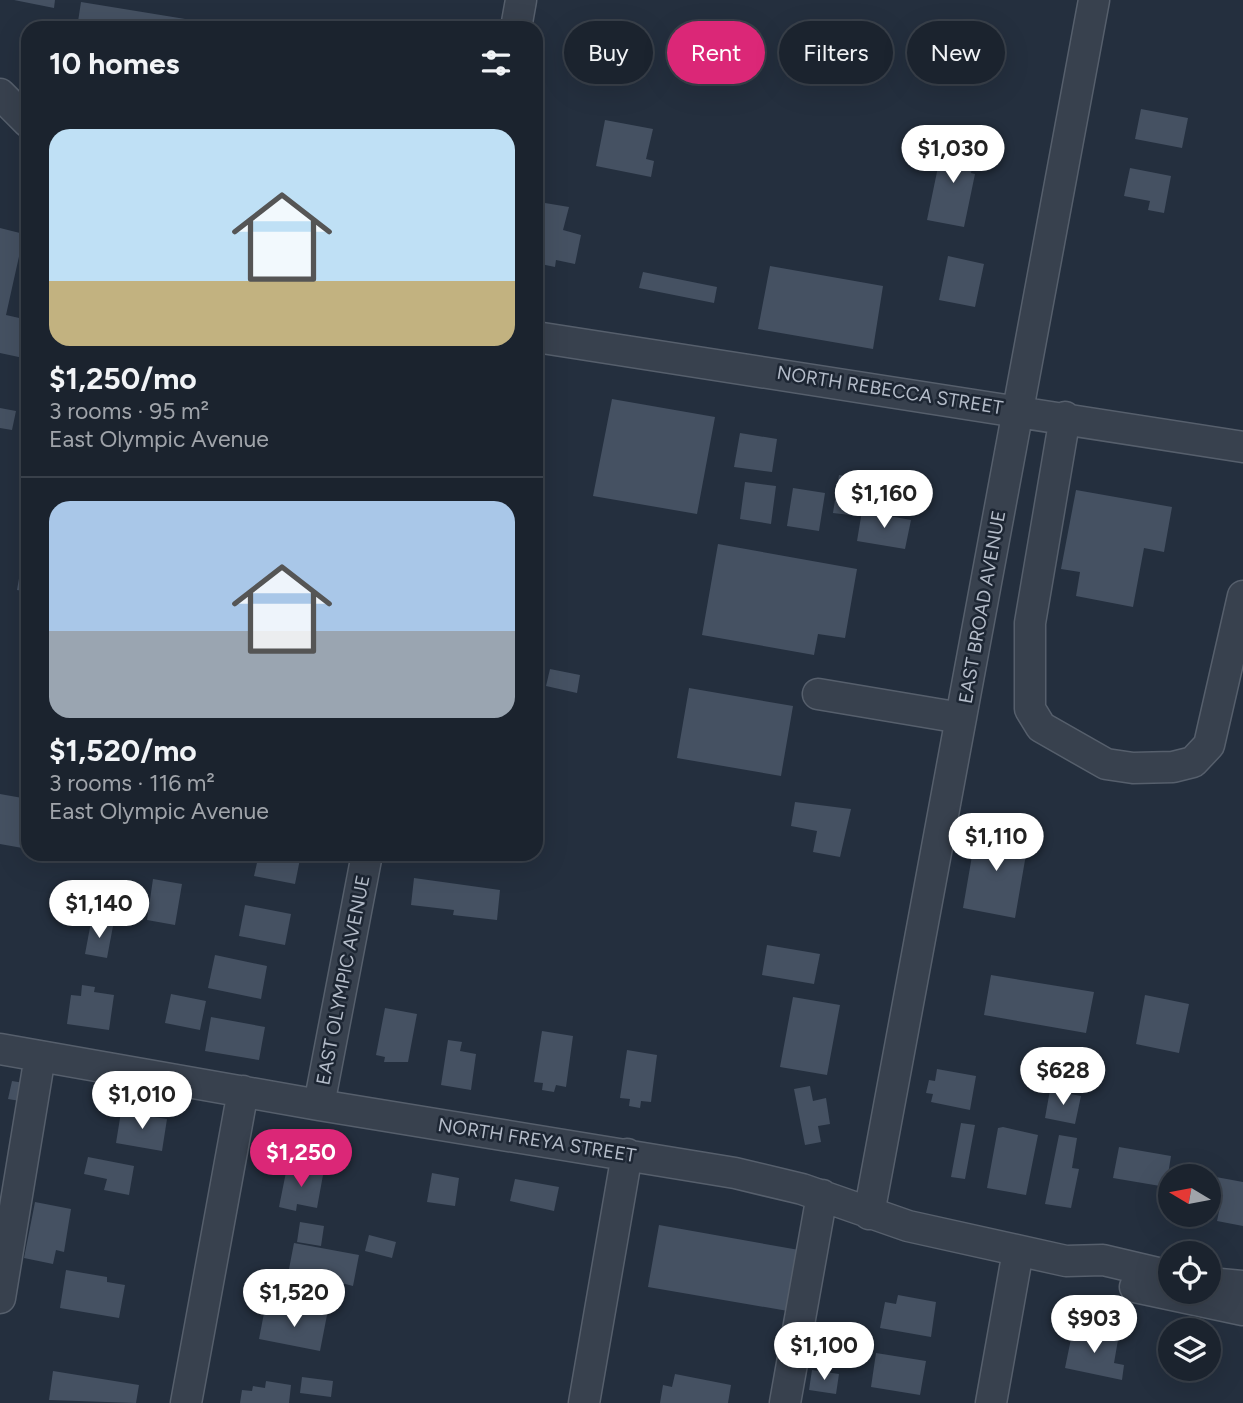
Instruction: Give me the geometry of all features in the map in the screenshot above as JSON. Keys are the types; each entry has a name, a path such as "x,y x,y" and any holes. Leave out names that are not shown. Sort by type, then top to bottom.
{"street":[{"path":"517,21 521,0"},
{"name":"EAST BROAD AVENUE","path":"870,1214 1094,0"},
{"path":"0,94 21,115"},
{"name":"NORTH REBECCA STREET","path":"543,338 1065,417 1243,447"},
{"path":"1065,417 1030,623 1030,709 1041,727 1106,764 1133,768 1173,767 1193,762 1209,746 1243,597"},
{"path":"818,694 961,718"},
{"name":"EAST OLYMPIC AVENUE","path":"319,1105 365,861"},
{"name":"NORTH FREYA STREET","path":"0,1049 319,1105 765,1178 822,1195 870,1214 1018,1251 1066,1261 1103,1260 1158,1273"},
{"path":"0,1298 40,1056"},
{"path":"186,1403 243,1091"},
{"path":"584,1403 627,1154"},
{"path":"785,1403 822,1195"},
{"path":"991,1403 1018,1251"},
{"name":"NORTH FREYA STREET","path":"1066,1261 1098,1278 1243,1310"},
{"path":"1221,1284 1243,1286"}],"building":[{"path":"14,0 55,0 54,8"},
{"path":"81,2 197,21 78,21"},
{"path":"1141,109 1188,118 1182,148 1135,139"},
{"path":"605,120 653,129 646,159 654,161 651,177 596,166"},
{"path":"948,140 977,146 971,173 975,174 964,227 927,220 938,167 942,168"},
{"path":"1130,168 1171,176 1164,213 1148,210 1150,201 1124,196"},
{"path":"543,203 569,207 563,230 581,235 575,264 556,260 555,267 543,264"},
{"path":"0,228 21,233 21,248 6,315 21,318 21,358 0,353"},
{"path":"948,256 984,264 975,307 939,300"},
{"path":"770,266 883,286 873,349 758,329"},
{"path":"643,272 717,287 714,303 639,288"},
{"path":"612,399 715,417 697,514 593,496"},
{"path":"0,408 16,411 12,430 0,428"},
{"path":"740,433 777,439 772,472 734,467"},
{"path":"839,475 875,480 871,508 861,506 859,516 833,513"},
{"path":"745,482 776,486 771,524 740,519"},
{"path":"793,488 825,493 819,531 787,526"},
{"path":"1076,490 1172,507 1164,552 1144,548 1133,607 1076,596 1080,572 1061,569"},
{"path":"862,511 911,520 905,549 857,541"},
{"path":"718,544 857,569 845,638 818,634 814,655 702,635"},
{"path":"21,567 21,591 17,590"},
{"path":"550,669 580,675 577,693 546,686"},
{"path":"689,688 793,706 781,776 677,758"},
{"path":"0,794 21,798 21,848 0,844"},
{"path":"795,802 851,809 840,857 813,852 817,831 791,826"},
{"path":"977,827 1029,837 1015,918 963,908"},
{"path":"257,861 300,861 295,884 254,876"},
{"path":"414,878 500,890 497,920 453,915 454,910 411,905"},
{"path":"153,879 182,884 175,925 147,920"},
{"path":"245,905 291,914 285,945 239,936"},
{"path":"91,922 113,926 107,958 85,954"},
{"path":"767,945 820,954 814,984 762,975"},
{"path":"215,955 267,966 261,999 208,988"},
{"path":"991,975 1094,992 1086,1033 984,1015"},
{"path":"82,985 95,987 94,992 114,995 109,1030 67,1024 71,995 81,996"},
{"path":"171,994 206,1001 200,1030 165,1023"},
{"path":"1145,995 1189,1004 1179,1053 1136,1044"},
{"path":"793,997 840,1005 827,1075 780,1067"},
{"path":"385,1008 417,1014 408,1062 384,1062 385,1057 376,1055"},
{"path":"211,1017 265,1027 259,1060 205,1051"},
{"path":"542,1031 573,1036 566,1087 556,1085 554,1092 542,1090 543,1083 534,1082"},
{"path":"448,1040 462,1042 460,1051 476,1054 471,1090 441,1085"},
{"path":"627,1050 657,1055 651,1102 641,1101 640,1108 629,1106 630,1099 620,1098"},
{"path":"937,1069 976,1076 970,1110 931,1102 933,1094 926,1093 929,1080 935,1081"},
{"path":"12,1081 24,1083 20,1101 8,1099"},
{"path":"810,1086 813,1101 826,1098 830,1124 818,1126 821,1142 805,1145 794,1089"},
{"path":"1050,1090 1081,1096 1075,1124 1045,1118"},
{"path":"121,1112 167,1119 162,1151 116,1143"},
{"path":"961,1123 975,1125 965,1179 951,1177"},
{"path":"998,1128 1038,1135 1026,1195 987,1188"},
{"path":"1059,1135 1077,1138 1072,1168 1079,1169 1071,1208 1045,1204"},
{"path":"1119,1147 1171,1156 1170,1164 1158,1164 1158,1186 1113,1178"},
{"path":"88,1157 134,1166 129,1195 104,1190 107,1179 84,1174"},
{"path":"287,1167 323,1175 317,1208 297,1204 296,1211 279,1207"},
{"path":"432,1173 459,1178 455,1206 427,1202"},
{"path":"1222,1178 1243,1182 1243,1226 1222,1222"},
{"path":"515,1179 559,1187 554,1211 510,1201"},
{"path":"35,1202 71,1209 64,1252 56,1250 53,1264 24,1258"},
{"path":"300,1222 324,1226 321,1246 297,1242"},
{"path":"659,1225 799,1250 788,1311 648,1287"},
{"path":"369,1235 396,1242 392,1258 365,1251"},
{"path":"294,1243 359,1255 353,1286 289,1269"},
{"path":"66,1270 107,1277 107,1282 125,1285 119,1318 60,1308"},
{"path":"898,1295 936,1302 931,1337 880,1328 885,1302 896,1304"},
{"path":"265,1308 306,1315 307,1311 327,1315 320,1351 259,1339"},
{"path":"1073,1329 1118,1340 1114,1363 1124,1365 1122,1380 1065,1368"},
{"path":"876,1353 926,1361 920,1395 871,1387"},
{"path":"812,1370 839,1374 836,1394 809,1390"},
{"path":"53,1371 139,1385 136,1403 49,1400"},
{"path":"675,1374 731,1385 728,1403 660,1403 663,1385 672,1387"},
{"path":"302,1377 333,1381 331,1397 300,1393"},
{"path":"266,1381 291,1385 289,1403 240,1403 242,1390 252,1391 253,1386 265,1388"}]}
